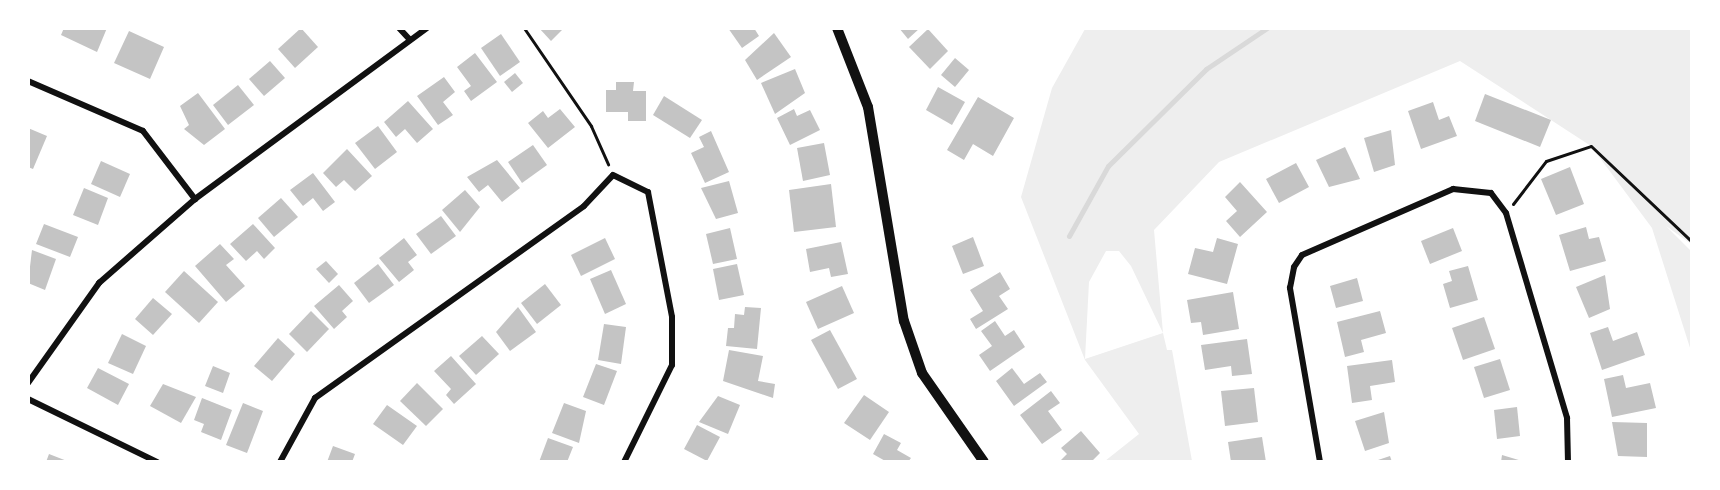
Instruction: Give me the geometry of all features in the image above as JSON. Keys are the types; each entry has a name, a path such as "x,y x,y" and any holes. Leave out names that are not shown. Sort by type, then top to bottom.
{"street":[{"path":"399,28 410,40"},
{"path":"28,383 99,283 195,199 427,28"},
{"path":"837,28 868,107 904,321 922,373 984,462"},
{"path":"28,81 142,131 195,199"},
{"path":"280,462 315,398 584,206 613,175 648,192 672,317 672,365 624,462"},
{"path":"1320,462 1290,288 1302,255 1453,189 1491,194 1506,213 1567,418 1568,462"},
{"path":"28,399 157,462"}],"path":[{"path":"524,28 591,126 613,175"},
{"path":"1506,213 1546,161 1591,146 1692,242"}],"shaded area":[{"path":"1085,29 1691,29 1691,244 1666,226 1691,251 1691,351 1652,228 1591,146 1460,61 1219,162 1154,230 1163,333 1167,350 1172,350 1192,461 1105,461 1139,434 1085,360 1021,197 1052,88","holes":["1106,251 1119,251 1131,266 1163,333 1085,359 1089,282"]}],"building":[{"path":"64,28 107,28 97,52 61,35"},
{"path":"301,28 318,47 295,68 278,49"},
{"path":"539,28 564,28 551,41"},
{"path":"728,28 754,28 759,36 742,48"},
{"path":"899,28 920,28 908,39"},
{"path":"928,29 948,51 930,69 909,47"},
{"path":"129,31 164,47 150,79 114,63"},
{"path":"774,33 791,57 757,80 745,60"},
{"path":"501,34 520,62 500,76 481,48"},
{"path":"475,53 497,82 471,101 464,91 471,86 457,67"},
{"path":"955,58 969,70 955,87 941,75"},
{"path":"270,61 285,78 264,96 249,79"},
{"path":"795,69 805,93 775,114 761,83"},
{"path":"515,73 523,83 512,92 504,82"},
{"path":"444,77 455,92 443,102 453,115 438,125 417,96"},
{"path":"616,82 634,82 633,91 646,91 646,121 628,121 628,112 606,112 606,90 616,90"},
{"path":"238,85 254,105 228,125 213,105"},
{"path":"938,87 965,102 952,125 926,110"},
{"path":"198,93 225,129 204,145 184,129 189,125 180,106"},
{"path":"1485,94 1551,120 1540,147 1475,121"},
{"path":"664,96 702,120 690,138 653,115"},
{"path":"978,97 1014,118 993,156 973,144 964,160 947,150"},
{"path":"408,101 433,129 417,143 405,129 396,137 384,122"},
{"path":"1433,102 1439,120 1449,116 1457,136 1421,149 1408,111"},
{"path":"560,109 575,127 548,148 528,123 543,111 548,118"},
{"path":"794,109 797,116 810,110 820,130 790,145 777,118"},
{"path":"378,126 397,152 375,169 355,143"},
{"path":"28,128 47,136 33,169 28,167"},
{"path":"1391,130 1395,165 1374,172 1364,138"},
{"path":"711,131 729,172 705,183 691,153 704,147 699,137"},
{"path":"824,143 830,175 803,181 797,148"},
{"path":"533,145 547,165 522,183 508,162"},
{"path":"1345,147 1360,179 1329,187 1316,160"},
{"path":"347,149 372,176 355,191 344,180 336,187 323,173"},
{"path":"497,160 520,188 502,202 488,185 479,192 467,177"},
{"path":"101,161 130,174 120,197 91,184"},
{"path":"1296,163 1309,187 1279,203 1266,179"},
{"path":"1570,167 1584,204 1556,215 1541,179"},
{"path":"313,173 335,202 323,211 313,198 303,206 290,190"},
{"path":"729,181 738,213 716,219 701,188"},
{"path":"1240,182 1267,212 1240,237 1226,221 1237,211 1225,197"},
{"path":"831,184 836,227 794,232 789,190"},
{"path":"84,188 108,198 98,225 73,215"},
{"path":"465,190 480,207 460,232 442,210"},
{"path":"281,198 298,217 274,237 258,218"},
{"path":"441,216 456,236 431,254 416,234"},
{"path":"44,224 78,237 70,257 36,244"},
{"path":"253,224 275,248 264,259 257,251 246,261 230,244"},
{"path":"1586,227 1589,239 1599,237 1606,261 1570,271 1559,235"},
{"path":"730,228 737,259 713,264 706,234"},
{"path":"1453,228 1462,251 1430,264 1421,241"},
{"path":"973,237 984,266 963,274 952,246"},
{"path":"404,238 417,255 408,262 414,270 399,282 379,258"},
{"path":"605,238 615,259 581,276 571,255"},
{"path":"1217,238 1238,244 1227,284 1188,274 1195,248 1213,252"},
{"path":"841,242 848,274 831,277 829,268 810,272 806,249"},
{"path":"220,244 234,259 226,265 245,286 226,302 195,266"},
{"path":"32,250 56,259 45,290 28,283"},
{"path":"326,261 338,274 329,283 316,269"},
{"path":"378,264 394,285 369,303 354,283"},
{"path":"737,264 744,295 719,300 713,269"},
{"path":"1468,266 1478,300 1450,308 1443,284 1452,281 1449,271"},
{"path":"611,270 626,304 605,314 590,279"},
{"path":"184,271 218,302 199,323 165,292"},
{"path":"1000,272 1010,289 999,296 1008,309 976,329 970,319 983,311 970,290"},
{"path":"1605,275 1610,309 1589,318 1576,287"},
{"path":"1357,278 1363,301 1336,308 1330,286"},
{"path":"545,284 561,305 537,324 521,303"},
{"path":"339,285 353,301 342,311 347,317 334,329 314,306"},
{"path":"842,286 854,313 818,329 806,302"},
{"path":"1233,292 1239,329 1203,335 1201,322 1191,323 1187,300"},
{"path":"153,298 172,314 153,335 135,319"},
{"path":"518,307 536,332 510,351 496,332"},
{"path":"745,307 761,308 757,349 726,346 728,328 734,328 735,314 744,315"},
{"path":"311,311 329,329 307,352 289,334"},
{"path":"1380,311 1386,333 1361,340 1364,352 1345,357 1337,322"},
{"path":"1484,317 1495,349 1463,360 1452,328"},
{"path":"995,321 1005,336 1014,330 1025,347 990,371 979,355 992,346 981,331"},
{"path":"604,324 626,327 621,364 598,360"},
{"path":"1608,327 1613,341 1637,332 1645,355 1602,370 1590,333"},
{"path":"830,330 857,379 838,389 811,340"},
{"path":"122,334 146,346 133,374 108,363"},
{"path":"482,336 499,354 476,375 459,356"},
{"path":"278,338 295,354 272,381 254,366"},
{"path":"1247,339 1252,374 1232,376 1231,366 1205,370 1201,345"},
{"path":"729,350 763,356 758,381 775,384 773,398 723,381"},
{"path":"451,356 476,384 454,404 446,395 451,389 434,371"},
{"path":"1500,359 1510,390 1484,398 1474,367"},
{"path":"1392,360 1395,382 1370,386 1372,400 1352,403 1347,366"},
{"path":"596,364 617,371 604,405 583,397"},
{"path":"213,366 230,373 223,393 205,386"},
{"path":"98,368 129,384 118,405 87,388"},
{"path":"1012,368 1024,384 1040,373 1047,382 1014,406 996,381"},
{"path":"1623,375 1626,388 1650,383 1656,408 1612,417 1604,379"},
{"path":"417,383 443,409 426,426 400,401"},
{"path":"163,384 196,397 181,423 150,406"},
{"path":"1254,388 1258,422 1225,426 1221,391"},
{"path":"1051,391 1060,403 1048,411 1062,430 1042,444 1020,415"},
{"path":"864,395 889,412 870,440 844,423"},
{"path":"718,396 740,405 728,434 699,422"},
{"path":"202,398 232,410 221,440 201,432 204,424 194,420"},
{"path":"243,403 263,411 247,453 226,445"},
{"path":"564,403 586,411 579,443 552,433"},
{"path":"387,405 417,426 403,445 373,424"},
{"path":"1517,407 1520,436 1497,439 1494,410"},
{"path":"1384,412 1389,443 1365,451 1355,421"},
{"path":"1612,422 1647,423 1647,457 1618,456"},
{"path":"697,425 720,437 707,461 684,449"},
{"path":"1081,431 1100,453 1091,462 1059,462 1067,454 1061,448"},
{"path":"884,434 901,443 897,450 911,458 908,462 887,462 873,454"},
{"path":"1262,437 1266,462 1231,462 1228,442"},
{"path":"548,438 573,447 567,462 539,462"},
{"path":"333,446 355,454 352,462 327,462"},
{"path":"49,454 67,461 67,462 46,462"},
{"path":"1502,455 1522,461 1522,462 1501,462"},
{"path":"1390,456 1392,462 1375,462 1375,461"}],"waterway":[{"path":"1069,236 1108,166 1206,69 1267,28"}]}
